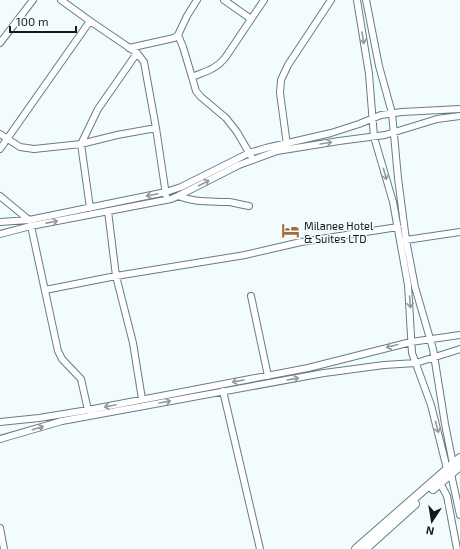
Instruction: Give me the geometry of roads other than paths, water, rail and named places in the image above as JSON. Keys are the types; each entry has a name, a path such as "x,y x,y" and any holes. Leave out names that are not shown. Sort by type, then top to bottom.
{"main road":[{"path":"365,549 440,483 460,458"},
{"path":"356,549 453,468"}],"street":[{"path":"0,43 33,0"},
{"path":"61,0 137,53 144,62 156,128 166,200"},
{"path":"129,48 172,39 178,35 198,0"},
{"path":"224,0 251,20"},
{"path":"192,77 219,66 264,0"},
{"path":"287,146 280,93 282,80 288,65 331,0"},
{"path":"357,0 369,74 374,137 393,202 409,295 411,342 416,363 453,468"},
{"path":"366,0 379,66 392,113 406,240 415,287 434,358 460,515"},
{"path":"0,149 90,21"},
{"path":"178,35 184,48 196,92 226,118 237,132 253,159"},
{"path":"90,208 81,144 98,109 137,53"},
{"path":"0,222 30,223 166,200 178,196 253,159 287,146 331,133 381,115 460,109"},
{"path":"0,234 30,223 90,208 166,192 181,187 249,153 287,146 374,137 437,119 460,116"},
{"path":"0,134 20,147 27,149 81,144 117,135 156,128"},
{"path":"0,196 30,223 58,351 62,359 81,379 88,410"},
{"path":"178,196 198,202 231,202 249,206"},
{"path":"108,211 116,276 133,343 142,399"},
{"path":"45,290 116,276 244,256 297,243 398,227"},
{"path":"406,240 460,232"},
{"path":"251,296 268,376"},
{"path":"0,422 39,418 88,410 268,376 308,368 411,342 460,334"},
{"path":"0,439 62,421 332,372 384,365 416,363 460,349"},
{"path":"223,391 260,549"},
{"path":"440,483 447,496 457,549"},
{"path":"0,528 4,549"}],"place":[{"name":"Milanee Hotel & Suites LTD","path":"291,231"}]}
